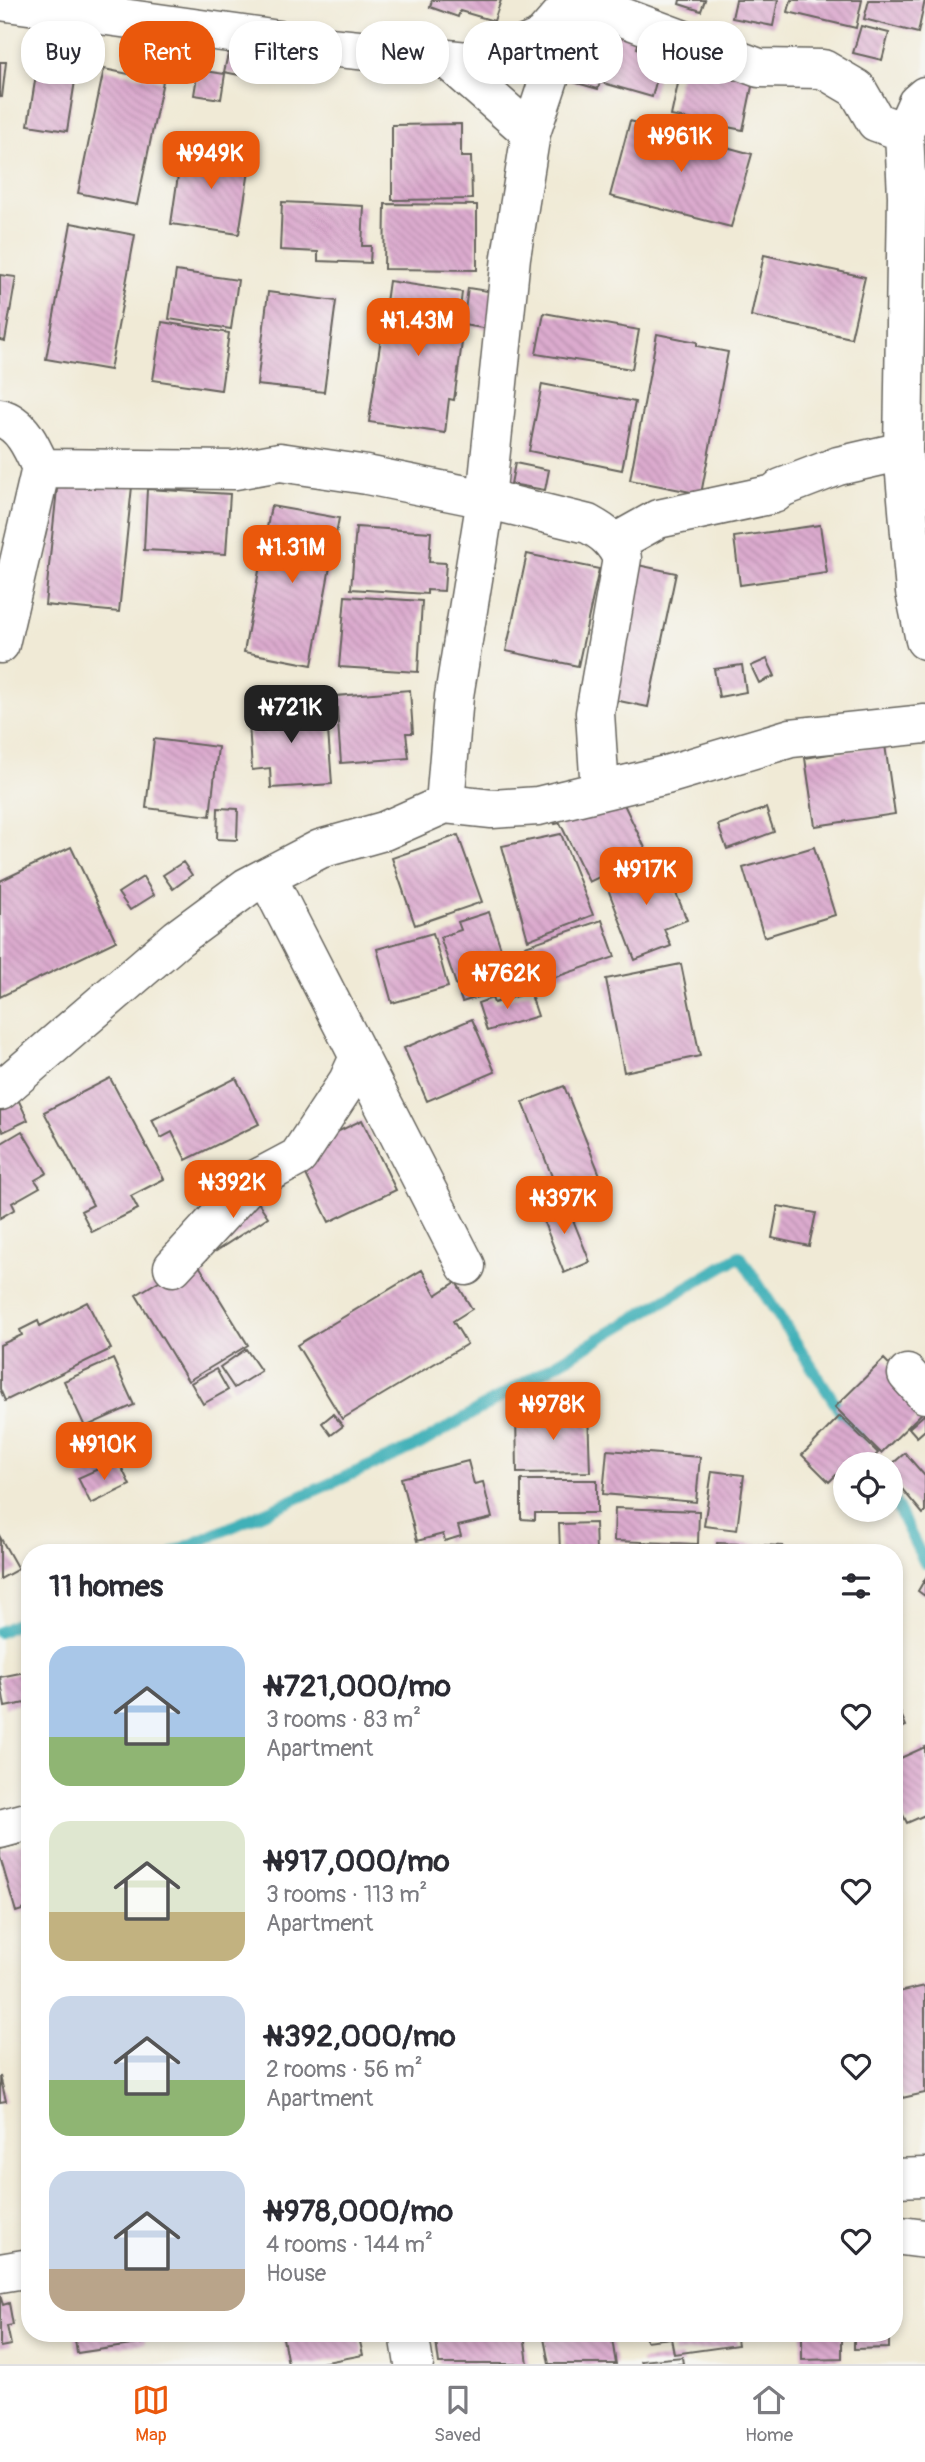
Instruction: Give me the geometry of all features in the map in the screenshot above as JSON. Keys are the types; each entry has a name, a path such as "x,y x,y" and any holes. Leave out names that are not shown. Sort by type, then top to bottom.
{"street":[{"path":"449,61 477,62 504,54 542,37 575,0"},
{"path":"575,0 759,68 823,69 857,89 876,122 904,132"},
{"path":"445,804 454,696 486,499 511,257 531,133 575,0"},
{"path":"0,1 356,50"},
{"path":"449,61 531,133"},
{"path":"925,96 917,103 904,132 907,196 903,451 915,592 925,640"},
{"path":"0,418 6,418 29,441 41,468 0,644"},
{"path":"615,543 658,519 774,494 781,488 838,466 903,451"},
{"path":"41,468 235,470 280,462 367,475 486,499 588,524 602,531 615,543 622,558 595,713 600,791"},
{"path":"0,1091 178,939 247,887 320,849 384,831 445,804 492,809 538,806 666,775 791,738 925,724"},
{"path":"267,877 466,1266"},
{"path":"173,1267 251,1182 298,1157 348,1081 359,1057"},
{"path":"0,1829 21,1823"},
{"path":"903,2178 925,2177"},
{"path":"903,2236 925,2239"},
{"path":"0,2273 21,2270"},
{"path":"410,2342 414,2364"}],"building":[{"path":"432,0 501,0 494,21 460,11 458,17 430,7"},
{"path":"680,0 705,0 701,11 679,4"},
{"path":"736,0 778,0 773,26 732,18"},
{"path":"791,0 862,0 856,28 788,12"},
{"path":"869,0 925,0 918,33 864,19"},
{"path":"576,3 640,21 637,21 637,84 655,84 652,97 607,84 623,84 623,21 571,21"},
{"path":"861,26 889,33 882,60 853,53"},
{"path":"229,50 229,73 224,72"},
{"path":"747,55 758,57 743,130 671,116 678,84 747,84"},
{"path":"0,62 6,62 2,97 0,97"},
{"path":"105,69 119,72 119,84 162,84 137,205 78,193 101,84 105,84"},
{"path":"215,73 225,74 221,99 194,95 196,84 215,84"},
{"path":"35,84 74,84 67,131 28,125"},
{"path":"580,84 599,84 598,89"},
{"path":"630,121 752,154 731,227 610,196"},
{"path":"461,124 461,157 471,157 472,199 392,200 392,125"},
{"path":"182,148 251,158 239,234 171,224"},
{"path":"282,202 364,206 362,246 371,246 370,263 318,261 318,252 280,250"},
{"path":"385,204 477,205 477,270 384,269"},
{"path":"71,223 135,235 110,370 46,359"},
{"path":"764,255 865,277 851,338 751,316"},
{"path":"176,271 238,280 231,329 169,319"},
{"path":"0,275 16,277 5,341 0,340"},
{"path":"389,281 462,292 458,327 464,328 454,400 449,399 445,433 369,422"},
{"path":"468,288 494,292 489,329 463,325"},
{"path":"268,292 336,301 324,392 257,385"},
{"path":"544,313 639,330 632,369 536,354"},
{"path":"162,322 229,333 221,390 153,380"},
{"path":"657,334 728,352 701,494 630,480"},
{"path":"542,384 635,402 622,470 529,451"},
{"path":"60,460 134,467 119,612 45,605"},
{"path":"515,463 549,470 545,490 511,484"},
{"path":"147,489 230,494 226,554 144,550"},
{"path":"271,506 339,518 312,665 244,652"},
{"path":"820,525 827,573 740,585 734,537"},
{"path":"356,527 431,532 429,562 446,563 444,591 427,590 427,594 351,589"},
{"path":"527,554 599,569 578,666 506,651"},
{"path":"614,560 676,573 648,707 586,694"},
{"path":"345,596 422,601 418,672 339,667"},
{"path":"767,659 775,676 759,683 751,666"},
{"path":"742,665 746,692 719,697 714,669"},
{"path":"410,690 413,733 406,733 409,758 341,763 336,696"},
{"path":"319,703 320,717 327,717 332,784 271,788 270,768 252,770 248,708"},
{"path":"154,739 218,747 210,816 146,808"},
{"path":"885,745 895,814 815,826 805,758"},
{"path":"619,794 648,854 589,882 560,823 555,824 545,804"},
{"path":"218,808 238,809 237,840 217,839"},
{"path":"766,808 774,832 727,849 718,825"},
{"path":"561,834 593,915 528,940 502,846"},
{"path":"458,835 482,902 415,925 392,858"},
{"path":"71,847 116,941 0,997 0,881"},
{"path":"814,847 835,915 764,937 743,868"},
{"path":"662,859 687,920 664,929 671,946 635,960 605,881"},
{"path":"183,862 192,875 173,889 163,875"},
{"path":"143,877 154,895 130,910 118,893"},
{"path":"489,912 510,976 487,983 491,993 462,1002 440,937 461,930 458,922"},
{"path":"602,920 615,957 538,983 525,946"},
{"path":"433,933 448,987 392,1003 377,949"},
{"path":"681,964 700,1056 624,1072 606,979"},
{"path":"530,992 538,1016 487,1031 478,1003 492,998 494,1003"},
{"path":"472,1019 495,1072 427,1101 404,1048"},
{"path":"110,1078 164,1179 131,1196 138,1209 92,1232 81,1211 93,1205 44,1112"},
{"path":"236,1078 259,1124 186,1160 172,1132 161,1138 152,1120"},
{"path":"564,1086 600,1175 558,1192 523,1102"},
{"path":"16,1095 28,1120 3,1132 0,1126 0,1102"},
{"path":"362,1120 396,1190 329,1222 295,1152"},
{"path":"22,1131 47,1173 35,1180 40,1187 12,1203 15,1209 0,1218 0,1144"},
{"path":"249,1189 268,1217 216,1251 198,1224"},
{"path":"565,1200 590,1262 564,1273 539,1210"},
{"path":"778,1206 816,1213 809,1246 772,1238"},
{"path":"195,1259 248,1345 188,1381 136,1295"},
{"path":"422,1270 436,1295 456,1282 472,1309 453,1321 467,1344 342,1419 297,1345"},
{"path":"87,1302 111,1349 5,1401 0,1389 0,1345 22,1335 20,1330 38,1321 40,1326"},
{"path":"246,1349 261,1371 234,1388 220,1367"},
{"path":"113,1359 134,1405 85,1427 64,1381"},
{"path":"884,1359 925,1401 925,1410 882,1452 835,1407"},
{"path":"216,1369 228,1390 203,1404 191,1383"},
{"path":"588,1410 590,1472 517,1473 516,1411"},
{"path":"333,1414 343,1426 331,1435 322,1423"},
{"path":"925,1414 925,1430 917,1437 909,1428"},
{"path":"840,1416 877,1452 833,1452 833,1478 829,1482 802,1455"},
{"path":"607,1450 700,1457 696,1502 603,1494"},
{"path":"905,1453 925,1476 923,1514 903,1490"},
{"path":"118,1460 130,1485 91,1504 78,1478"},
{"path":"468,1461 474,1484 483,1482 492,1518 458,1526 461,1536 445,1541 443,1534 417,1541 401,1478"},
{"path":"712,1471 744,1475 737,1530 704,1526"},
{"path":"521,1480 597,1480 597,1513 535,1513 535,1520 521,1519"},
{"path":"615,1508 699,1511 698,1544 614,1541"},
{"path":"595,1523 596,1544 560,1544 559,1524"},
{"path":"0,1537 18,1569 0,1579"},
{"path":"925,1579 925,1596 918,1591"},
{"path":"21,1673 21,1704 5,1707 0,1677"},
{"path":"925,1747 925,1815 907,1823 903,1815 903,1757"},
{"path":"21,1843 21,1910 16,1912 0,1857 0,1849"},
{"path":"925,1986 925,2093 903,2098 903,1991"},
{"path":"0,2076 6,2101 0,2102"},
{"path":"0,2295 3,2305 9,2303 13,2325 7,2326 11,2345 0,2347"},
{"path":"75,2342 145,2342 145,2343 77,2353"},
{"path":"284,2342 360,2342 363,2355 316,2364 288,2364"},
{"path":"436,2342 525,2342 528,2364 439,2364"},
{"path":"545,2342 612,2342 616,2364 549,2364"},
{"path":"672,2342 738,2342 738,2345 674,2354"},
{"path":"802,2342 842,2342 842,2359 802,2360"},
{"path":"854,2342 889,2342 889,2348 854,2349"},
{"path":"682,2357 683,2364 642,2364 641,2361"}],"waterway":[{"path":"193,1544 420,1444 740,1256 867,1452"},
{"path":"903,1519 925,1563"},
{"path":"0,1632 21,1622"}]}
